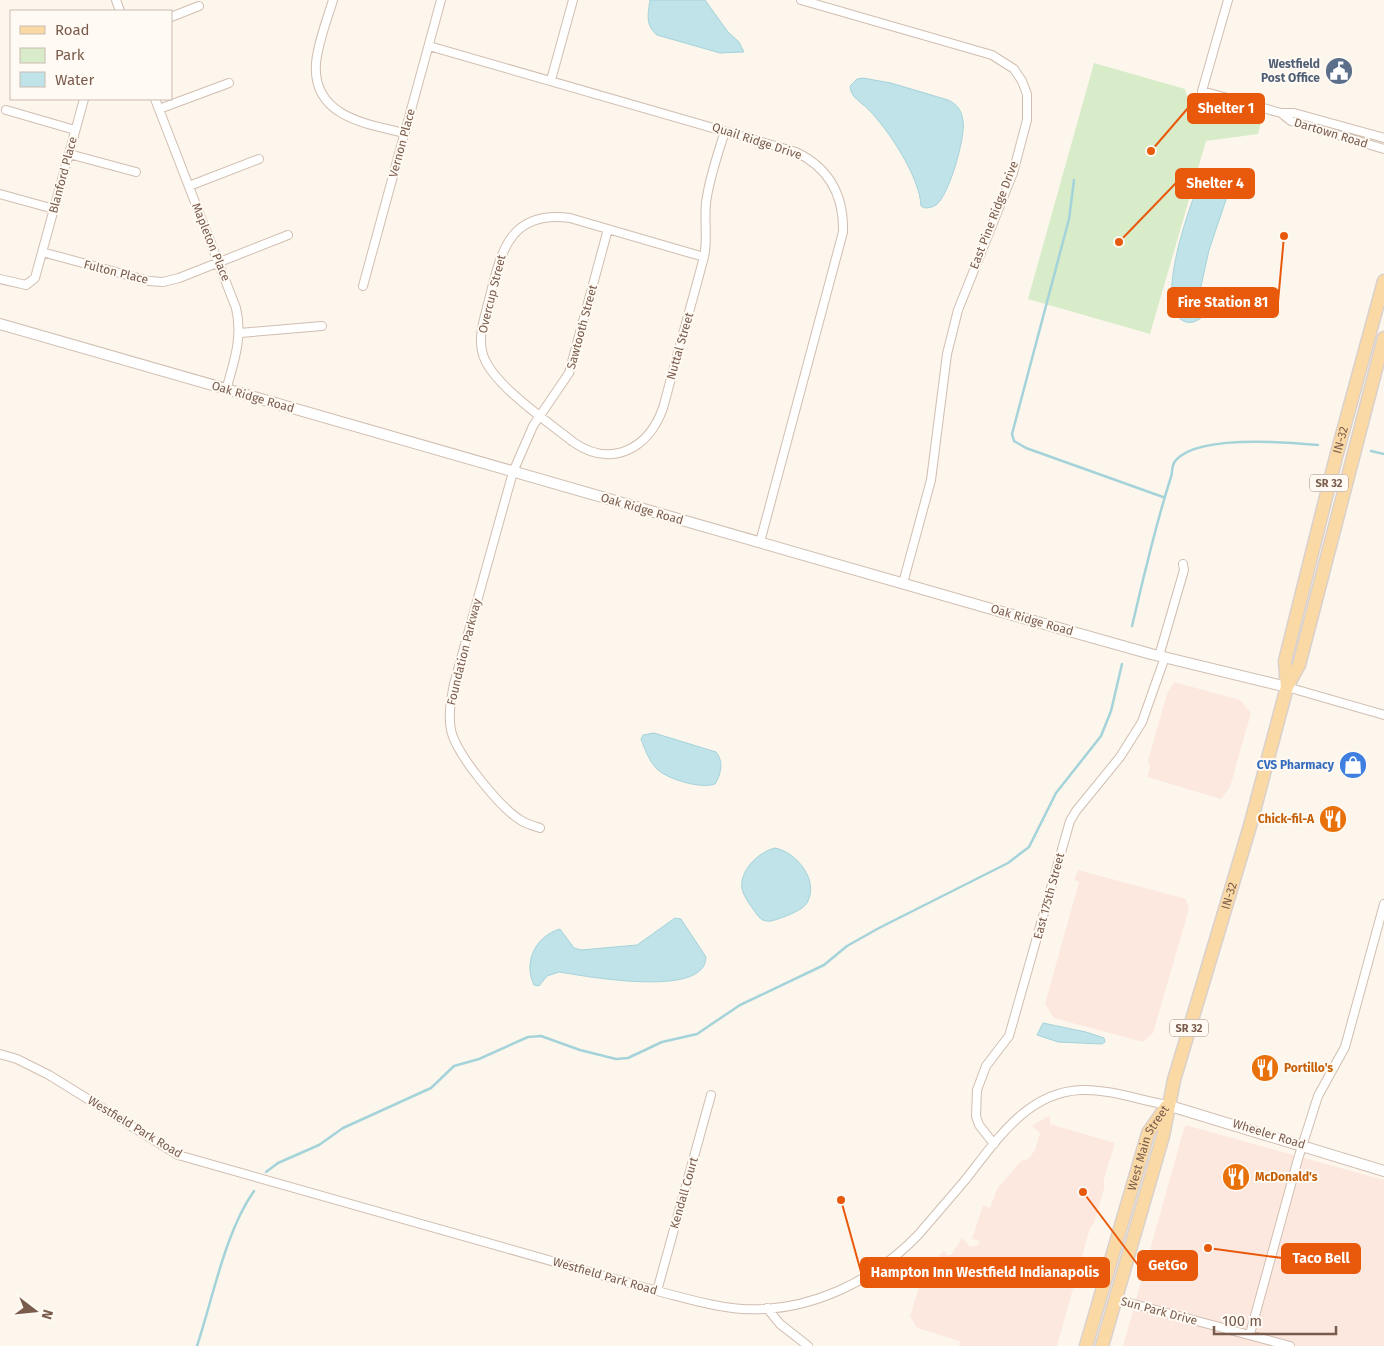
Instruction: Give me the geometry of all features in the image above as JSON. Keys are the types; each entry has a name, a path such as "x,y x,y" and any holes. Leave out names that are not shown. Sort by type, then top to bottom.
{"main road":[{"name":"IN-32","path":"1287,687 1287,654 1336,457 1384,281"},
{"name":"IN-32","path":"1167,1105 1252,819 1287,687 1299,664 1384,338"},
{"name":"West Main Street","path":"1102,1346 1163,1136 1167,1105"},
{"name":"West Main Street","path":"1086,1346 1148,1133 1167,1105"}],"street":[{"path":"333,0 316,60 318,88 329,103 343,115 366,124 405,134"},
{"name":"Vernon Place","path":"363,286 441,0"},
{"path":"551,80 573,0"},
{"name":"East Pine Ridge Drive","path":"801,0 992,55 1014,69 1027,94 1027,120 1013,173 958,310 947,354 931,480 903,583"},
{"name":"Dartown Road","path":"1228,0 1202,92 1281,113 1294,113 1384,138"},
{"path":"172,17 199,6"},
{"name":"Quail Ridge Drive","path":"429,46 796,152 816,163 824,170 840,198 843,232 760,542"},
{"path":"159,109 229,82"},
{"name":"Blanford Place","path":"0,280 23,286 30,284 35,278 84,100"},
{"name":"Mapleton Place","path":"155,100 236,308 240,333 226,390"},
{"path":"6,110 75,130"},
{"name":"Dartown Road","path":"1281,113 1291,121 1384,149"},
{"name":"Nuttal Street","path":"540,415 576,444 601,454 620,452 633,448 645,439 655,427 704,257 707,236 706,206 708,192 725,131"},
{"path":"69,154 136,172"},
{"path":"188,186 259,159"},
{"path":"0,194 54,209"},
{"name":"Overcup Street","path":"540,415 496,378 483,354 482,325 502,254 516,232 542,217 570,218 704,257"},
{"name":"Sawtooth Street","path":"514,472 528,434 566,380 572,366 608,229"},
{"name":"Fulton Place","path":"42,252 155,282 179,278 288,235"},
{"name":"Oak Ridge Road","path":"0,324 903,583 1162,656 1287,687"},
{"path":"240,333 322,326"},
{"name":"Foundation Parkway","path":"514,472 454,684 449,711 454,741 468,762 503,806 523,822 540,828"},
{"name":"East 175th Street","path":"994,1144 979,1125 976,1116 977,1090 986,1066 1009,1036 1070,821 1076,810 1120,757 1142,722 1162,656 1184,570 1183,564"},
{"path":"1287,687 1384,715"},
{"path":"1250,1334 1318,1096 1345,1047 1384,904"},
{"name":"Westfield Park Road","path":"0,1054 17,1059 49,1075 178,1155 657,1291 720,1306 768,1308 830,1294 876,1272 919,1234 1010,1124 1032,1106 1071,1092 1107,1092 1167,1105"},
{"name":"Kendall Court","path":"657,1291 711,1095"},
{"name":"Wheeler Road","path":"1167,1105 1384,1171"},
{"name":"Wheeler Road","path":"1370,1166 1384,1164"},
{"name":"Sun Park Drive","path":"1115,1300 1290,1346"},
{"path":"768,1308 780,1324 808,1346"}],"shaded area":[{"path":"1174,682 1240,700 1251,713 1230,787 1221,799 1147,777 1150,768 1148,760 1167,694"},
{"path":"1078,870 1186,899 1189,909 1153,1033 1143,1042 1054,1018 1045,1004 1079,882 1074,880"},
{"path":"1050,1115 1050,1124 1115,1143 1104,1179 1104,1189 1094,1223 1090,1228 1057,1346 959,1346 960,1341 917,1328 910,1316 925,1269 944,1251 947,1255 951,1255 962,1238 970,1247 978,1245 980,1241 972,1239 983,1205 990,1208 997,1189 1021,1161 1028,1159 1035,1150 1040,1133 1032,1126"},
{"path":"1185,1125 1384,1180 1384,1346 1123,1346"}],"green space":[{"path":"1094,63 1185,89 1188,100 1197,106 1209,109 1218,105 1262,119 1258,134 1206,141 1150,334 1028,299"}],"water":[{"path":"650,0 705,0 728,32 739,42 744,52 720,53 657,35 649,23"},
{"path":"863,78 891,83 948,100 960,111 963,129 956,165 946,190 935,206 925,208 921,206 915,181 902,154 876,118 852,94 850,86 857,79"},
{"path":"1218,173 1228,178 1230,188 1209,250 1200,291 1206,305 1206,313 1197,320 1186,322 1176,314 1172,298 1173,277 1183,229 1203,175"},
{"path":"654,733 716,752 721,768 715,784 686,783 663,774 658,770 650,760 641,739 643,735"},
{"path":"775,848 791,855 804,868 810,885 810,894 807,903 799,910 778,919 767,921 759,917 748,902 742,889 742,882 751,863 762,854"},
{"path":"675,918 681,919 706,957 701,970 687,978 642,982 559,972 547,976 539,986 534,985 531,977 531,959 538,944 551,933 560,929 574,948 581,950 637,945"},
{"path":"1043,1023 1086,1032 1104,1038 1105,1042 1102,1044 1058,1042 1037,1035"}],"waterway":[{"path":"1074,180 1069,219 1012,434 1014,441 1026,448 1163,497"},
{"path":"1132,626 1155,532 1176,460 1187,452 1222,443 1265,442 1318,445"},
{"path":"1371,451 1384,454"},
{"path":"266,1172 278,1163 319,1145 343,1128 431,1088 454,1066 479,1059 528,1037 541,1036 580,1050 616,1059 628,1058 662,1042 697,1034 740,1005 824,965 847,946 879,928 1008,863 1029,847 1056,793 1101,736 1111,711 1122,664"},
{"path":"197,1346 227,1245 244,1207 254,1191"}],"place":[{"name":"Westfield Post Office","path":"1339,71"},
{"name":"Shelter 1","path":"1151,151"},
{"name":"Fire Station 81","path":"1284,236"},
{"name":"Shelter 4","path":"1119,242"},
{"name":"CVS Pharmacy","path":"1353,765"},
{"name":"Chick-fil-A","path":"1333,819"},
{"name":"Portillo's","path":"1265,1068"},
{"name":"McDonald's","path":"1236,1177"},
{"name":"GetGo","path":"1083,1192"},
{"name":"Hampton Inn Westfield Indianapolis","path":"841,1200"},
{"name":"Taco Bell","path":"1208,1248"}]}
